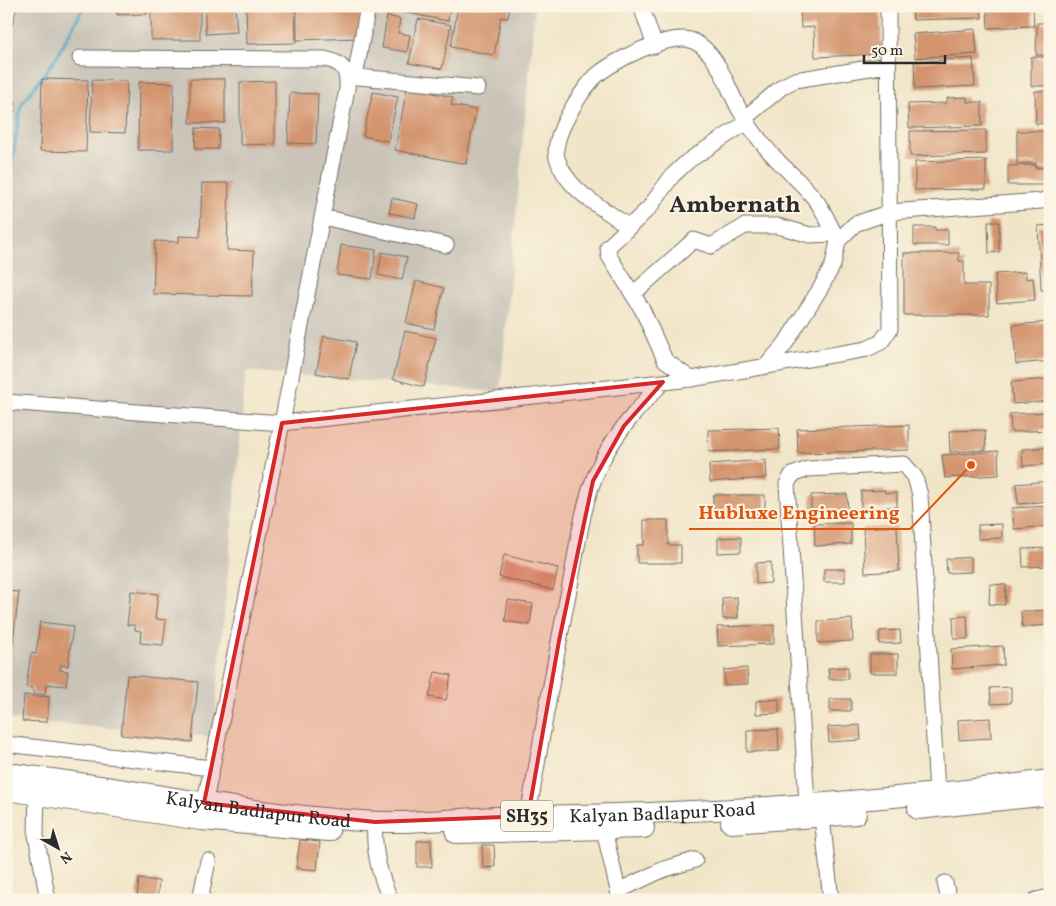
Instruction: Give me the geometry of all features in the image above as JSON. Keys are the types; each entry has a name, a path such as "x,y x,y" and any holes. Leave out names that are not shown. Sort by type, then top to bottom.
{"main road":[{"name":"Kalyan Badlapur Road","path":"6,774 37,786 203,811 374,828 812,813 938,800 1050,794"},
{"name":"Kalyan Badlapur Road","path":"938,800 1050,780"},
{"name":"Kalyan Badlapur Road","path":"6,790 37,786"},
{"name":"Kalyan Badlapur Road","path":"526,823 604,830 675,819"}],"street":[{"path":"6,19 8,6"},
{"path":"203,811 351,76 368,6"},
{"path":"641,6 655,46"},
{"path":"6,402 282,423 691,379 867,349 881,342 890,329 888,6"},
{"path":"629,227 577,190 565,175 557,157 558,142 570,113 595,77 618,60 675,39 686,38 696,42 717,64 746,120 778,161 813,196 824,210 836,237 832,265 820,289 785,344 766,366"},
{"path":"80,58 325,59 335,61 351,76 478,88"},
{"path":"691,379 666,360 632,294 607,252 610,244 649,208 672,176 688,161 746,120 783,86 795,80 888,66"},
{"path":"632,294 694,240 711,246 745,226 778,226 810,235 836,237 855,224 890,212 1041,201 1050,198"},
{"path":"323,217 446,245"},
{"path":"526,823 558,641 584,514 594,481 606,453 624,426 663,382"},
{"path":"831,900 812,813 787,484 792,475 808,469 904,464 915,477 920,495 938,800"},
{"path":"6,744 211,768"},
{"path":"37,786 36,835 48,900"},
{"path":"374,828 380,876 391,900"},
{"path":"604,830 619,895 662,870 695,860"},
{"path":"200,900 208,861"},
{"path":"945,884 949,900"},
{"path":"1036,900 1050,897"}],"highlighted area":[{"path":"663,382 624,426 593,481 559,641 528,816 375,822 204,803 282,423"}],"shaded area":[{"path":"6,6 535,6 500,392 246,371 213,737 6,719"}],"building":[{"path":"118,6 148,6 147,14 117,15"},
{"path":"151,6 200,6 200,40 151,40"},
{"path":"204,6 235,6 237,32 206,34"},
{"path":"246,6 295,6 296,43 247,44"},
{"path":"297,6 360,6 360,38 297,40"},
{"path":"397,6 450,6 448,21 396,11"},
{"path":"458,6 510,6 508,18 501,17 494,55 451,47"},
{"path":"800,6 880,6 882,54 815,57 814,27 801,28"},
{"path":"912,6 981,6 982,18 913,20"},
{"path":"1033,6 1034,26 988,28 987,8"},
{"path":"387,16 400,19 398,33 410,35 407,52 382,48"},
{"path":"418,19 451,25 442,69 409,63"},
{"path":"1037,23 1050,23 1050,55 1036,55"},
{"path":"975,29 977,54 915,58 913,34"},
{"path":"1031,57 1050,57 1050,86 1031,86"},
{"path":"973,58 975,86 915,89 914,62"},
{"path":"42,79 88,80 86,152 40,151"},
{"path":"190,79 225,79 225,123 190,123"},
{"path":"92,80 127,81 125,133 90,132"},
{"path":"275,81 275,144 240,145 240,82"},
{"path":"139,82 174,83 173,150 138,150"},
{"path":"407,88 453,97 451,105 476,110 466,164 395,150"},
{"path":"1035,91 1050,91 1050,123 1036,124"},
{"path":"373,92 398,97 388,141 363,136"},
{"path":"290,93 318,94 316,144 288,143"},
{"path":"967,97 967,102 982,102 982,126 909,128 908,104 947,103 947,98"},
{"path":"196,128 219,129 218,149 195,149"},
{"path":"986,130 986,154 910,156 910,131"},
{"path":"1017,131 1050,131 1050,167 1036,167 1036,163 1017,164"},
{"path":"986,160 986,189 915,190 915,162"},
{"path":"1035,165 1035,168 1050,168 1050,185 1008,185 1008,166"},
{"path":"202,183 229,183 227,250 254,251 252,296 153,294 155,241 179,242 179,236 200,237"},
{"path":"392,198 418,204 415,218 389,213"},
{"path":"988,222 999,222 999,252 989,253"},
{"path":"1050,225 1050,290 1041,290 1038,226"},
{"path":"914,227 935,227 935,230 948,230 948,245 914,245"},
{"path":"341,245 376,250 372,279 337,275"},
{"path":"382,252 407,257 402,280 378,275"},
{"path":"904,253 959,253 959,261 964,261 964,285 989,285 989,315 904,315"},
{"path":"1026,272 1026,279 1033,278 1035,300 997,303 995,274"},
{"path":"416,281 444,288 434,329 406,323"},
{"path":"1050,322 1050,361 1016,364 1013,325"},
{"path":"405,331 436,338 424,387 393,379"},
{"path":"324,336 356,342 349,379 316,373"},
{"path":"1050,379 1050,401 1013,404 1011,382"},
{"path":"1050,412 1050,430 1011,432 1010,414"},
{"path":"909,425 909,450 798,453 797,429"},
{"path":"779,428 780,449 709,452 708,430"},
{"path":"985,430 986,450 950,452 949,431"},
{"path":"1050,447 1050,464 1023,466 1022,449"},
{"path":"998,451 999,475 945,478 942,455"},
{"path":"766,460 767,478 710,482 709,464"},
{"path":"1050,481 1050,501 1018,504 1016,484"},
{"path":"885,490 885,493 897,493 897,507 861,508 861,491"},
{"path":"847,494 848,512 811,513 811,495"},
{"path":"713,495 765,495 765,514 713,515"},
{"path":"1050,506 1050,526 1014,529 1012,508"},
{"path":"644,520 668,520 668,545 681,545 681,563 637,563 637,545 644,545"},
{"path":"851,523 851,544 815,546 814,524"},
{"path":"1002,524 1002,538 978,539 978,525"},
{"path":"897,526 899,571 865,573 863,528"},
{"path":"741,537 741,552 718,553 718,538"},
{"path":"1050,548 1050,566 1023,567 1022,549"},
{"path":"504,555 558,568 553,590 499,577"},
{"path":"971,557 971,572 947,573 946,559"},
{"path":"771,562 771,583 756,584 756,563"},
{"path":"824,569 845,569 845,582 824,582"},
{"path":"990,584 1006,585 1005,605 989,604"},
{"path":"6,591 19,592 7,690 6,690"},
{"path":"131,591 158,594 155,619 166,620 163,645 140,643 141,631 135,630 135,625 127,625"},
{"path":"737,597 738,618 723,619 722,598"},
{"path":"508,600 533,604 530,625 505,621"},
{"path":"1050,610 1050,625 1022,627 1021,611"},
{"path":"967,616 968,639 954,639 953,617"},
{"path":"852,619 853,641 818,643 818,621"},
{"path":"40,622 73,626 68,666 61,665 60,670 68,671 66,686 46,684 45,695 33,693 33,688 26,687 31,653 36,654"},
{"path":"774,625 774,644 718,646 717,627"},
{"path":"900,630 901,643 879,644 880,631"},
{"path":"1003,646 1004,665 952,669 951,649"},
{"path":"870,654 898,654 898,673 870,673"},
{"path":"848,667 848,679 829,679 828,668"},
{"path":"747,668 748,684 724,685 724,670"},
{"path":"435,672 451,675 446,700 429,697"},
{"path":"127,675 198,682 192,742 121,735"},
{"path":"1011,687 1011,703 991,704 990,688"},
{"path":"24,695 49,697 47,722 22,721"},
{"path":"779,699 779,713 756,714 756,701"},
{"path":"830,699 851,699 851,711 830,711"},
{"path":"990,718 991,738 959,740 958,720"},
{"path":"860,725 861,740 829,742 828,727"},
{"path":"778,729 779,751 747,752 747,730"},
{"path":"300,840 320,842 317,870 296,868"},
{"path":"431,840 432,867 417,867 417,841"},
{"path":"482,845 494,845 495,867 483,868"},
{"path":"139,879 159,881 157,900 137,898"}],"waterway":[{"path":"6,201 21,105 56,58 84,6"}],"place":[{"name":"Hubluxe Engineering","path":"971,465"}],"district":[{"name":"Ambernath","path":"735,204"}]}
